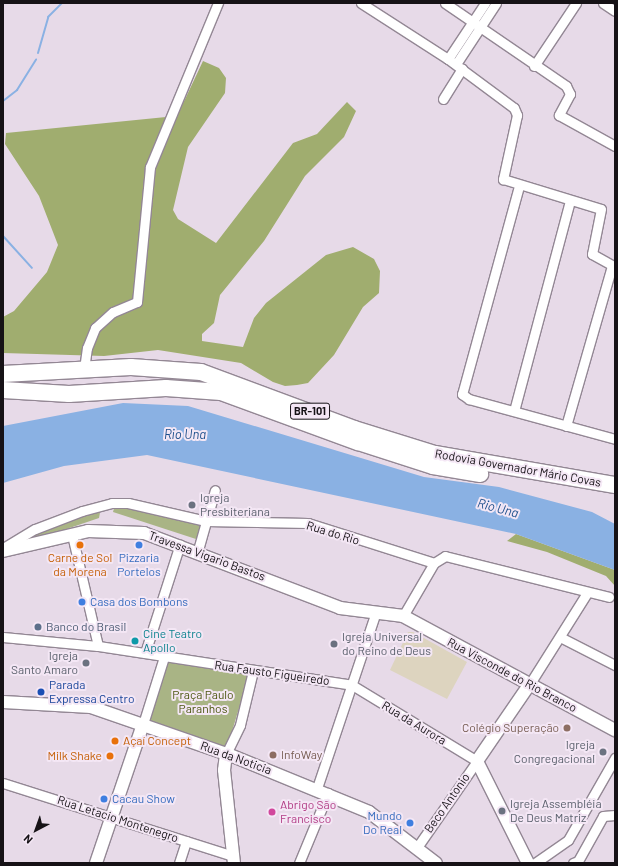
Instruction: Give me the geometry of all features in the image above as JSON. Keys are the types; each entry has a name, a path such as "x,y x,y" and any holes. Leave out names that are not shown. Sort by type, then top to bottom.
{"highway":[{"name":"Rodovia Governador Mário Covas","path":"3,374 131,366 201,372 354,429 435,454 615,485"},
{"name":"Rodovia Governador Mário Covas","path":"3,390 69,394 166,388 221,392 433,466 615,496"},
{"path":"3,402 69,394"}],"main road":[{"name":"Travessa Vigario Bastos","path":"3,549 72,535 121,529 198,550 271,580"},
{"name":"Rua Visconde do Rio Branco","path":"271,580 340,608 402,616 615,730"},
{"path":"528,863 477,761 529,685"},
{"name":"Rua da Noticia","path":"3,702 91,707 226,754 316,788 368,812 418,846 436,863"},
{"path":"96,863 143,724"},
{"path":"226,754 224,770 233,860"}],"street":[{"path":"84,369 87,348 95,328 113,312 136,302 150,167 218,3"},
{"path":"361,3 455,64 517,112 503,174 506,182 601,209 592,254 614,267 566,426"},
{"path":"444,3 475,26 571,91 559,112 562,118 615,146"},
{"path":"443,99 455,64 486,3"},
{"path":"475,26 496,3"},
{"path":"534,66 576,3"},
{"path":"603,3 615,11"},
{"path":"519,186 462,394 469,399 615,439"},
{"path":"514,411 570,200"},
{"path":"198,550 215,490"},
{"name":"Rua do Rio","path":"3,549 35,529 112,503 128,503 206,521 308,523 434,563"},
{"path":"72,535 98,646"},
{"path":"146,653 180,544"},
{"path":"402,616 434,563 445,556 587,593 609,597"},
{"path":"529,685 587,593"},
{"path":"316,788 376,612"},
{"name":"Rua Fausto Figueiredo","path":"3,637 98,646 352,685"},
{"path":"560,637 615,665"},
{"path":"143,724 164,657"},
{"path":"226,754 240,725 253,671"},
{"name":"Rua da Aurora","path":"352,685 477,761"},
{"path":"535,863 568,840 615,758"},
{"name":"Beco Antonio","path":"418,846 477,761"},
{"name":"Rua Letacio Montenegro","path":"3,783 186,841 233,860"},
{"path":"299,863 328,793"},
{"path":"578,862 603,816 615,815"},
{"path":"179,863 186,841"}],"shaded area":[{"path":"408,632 413,632 467,662 447,699 390,670"}],"green space":[{"path":"203,61 219,68 226,78 225,93 188,147 173,210 178,219 216,243 293,143 317,134 347,102 356,111 344,137 305,176 264,241 220,295 214,323 202,334 202,341 243,347 254,318 266,303 326,255 353,247 374,259 380,271 379,293 363,307 334,355 308,383 297,385 285,386 273,382 241,363 158,350 104,356 3,353 3,317 14,311 47,272 58,245 39,196 5,144 6,133 166,117 179,112"},
{"path":"116,501 203,522 199,540 113,512"},
{"path":"101,507 99,518 34,540 33,531"},
{"path":"516,534 615,570 615,586 606,576 547,552 507,541"},
{"name":"Praça Paulo Paranhos","path":"165,659 249,675 227,748 147,721"}],"water":[{"name":"Rio Una","path":"123,403 188,406 424,477 499,487 592,512 615,524 615,570 516,534 147,455 64,466 3,483 3,426"}],"waterway":[{"path":"38,53 48,17 62,3"},
{"path":"3,101 17,90 36,59"},
{"path":"3,236 32,268"}],"place":[{"name":"Igreja Presbiteriana","path":"192,505"},
{"name":"Carne de Sol da Morena","path":"80,545"},
{"name":"Pizzaria Portelos","path":"139,545"},
{"name":"Casa dos Bombons","path":"82,602"},
{"name":"Banco do Brasil","path":"38,627"},
{"name":"Cine Teatro Apollo","path":"135,641"},
{"name":"Igreja Universal do Reino de Deus","path":"334,644"},
{"name":"Igreja Santo Amaro","path":"86,663"},
{"name":"Parada Expressa Centro","path":"41,692"},
{"name":"Colégio Superação","path":"567,728"},
{"name":"Açaí Concept","path":"115,741"},
{"name":"Igreja Congregacional","path":"603,752"},
{"name":"InfoWay","path":"273,755"},
{"name":"Milk Shake","path":"110,756"},
{"name":"Cacau Show","path":"104,799"},
{"name":"Igreja Assembléia De Deus Matriz","path":"502,811"},
{"name":"Abrigo São Francisco","path":"272,812"},
{"name":"Mundo Do Real","path":"410,823"}]}
